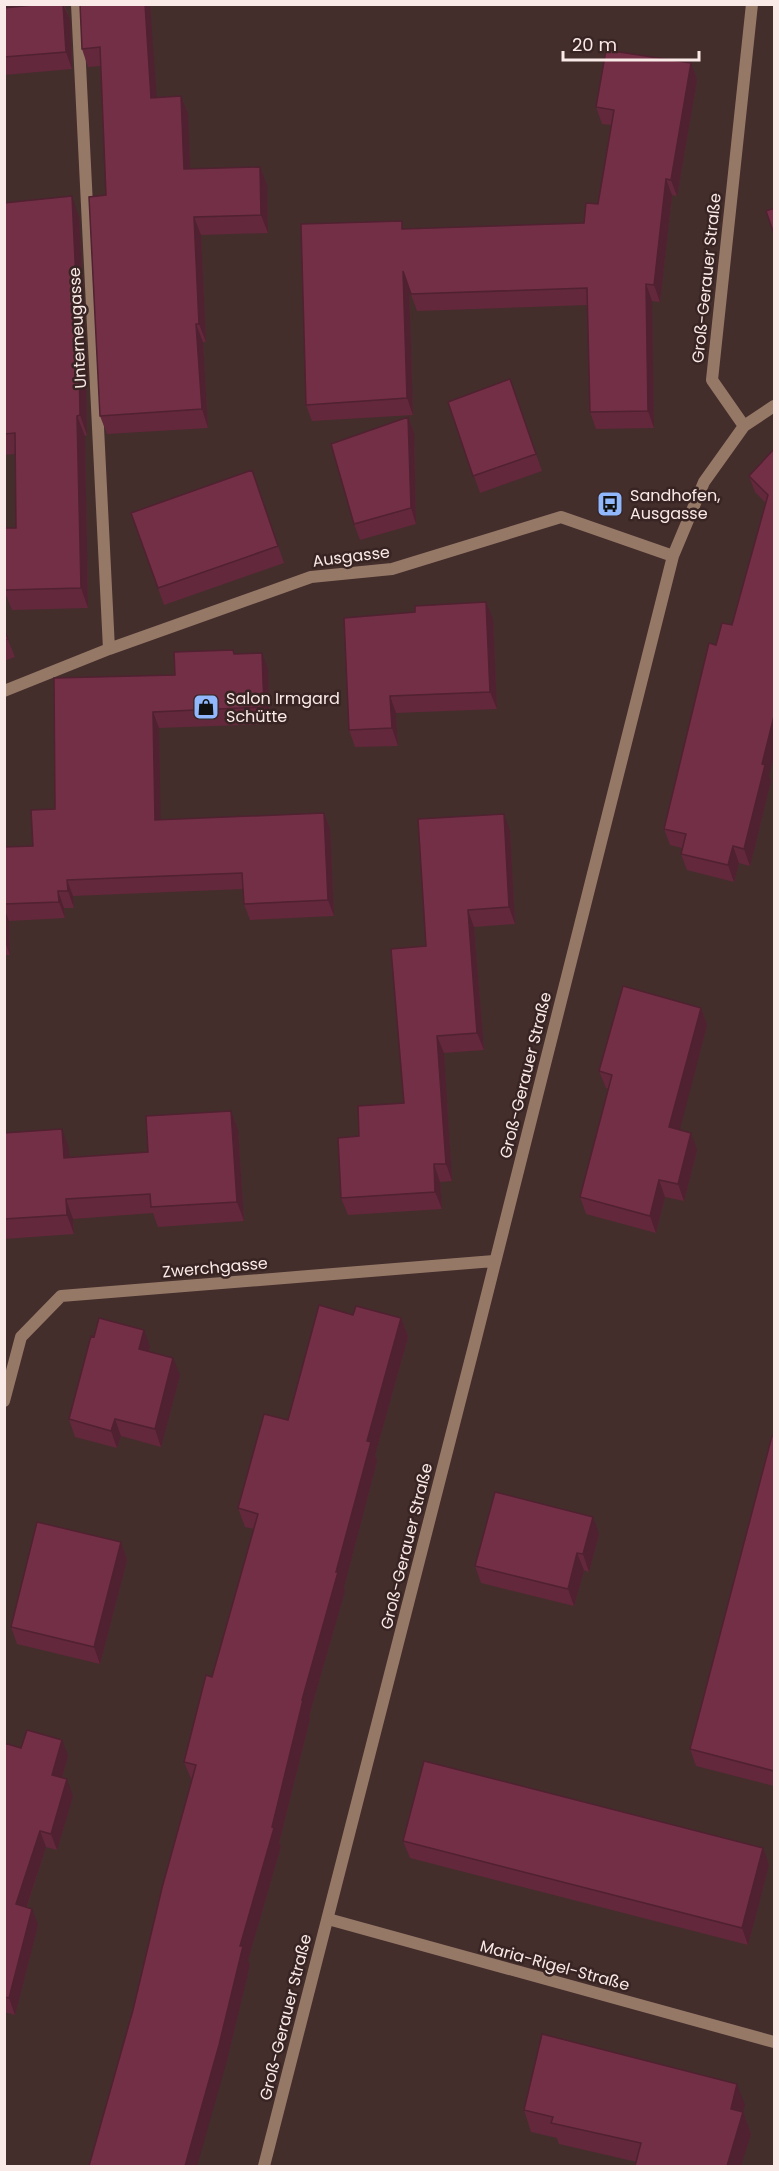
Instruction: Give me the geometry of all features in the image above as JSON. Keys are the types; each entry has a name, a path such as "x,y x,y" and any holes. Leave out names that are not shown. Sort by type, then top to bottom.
{"street":[{"name":"Unterneugasse","path":"77,4 109,649"},
{"name":"Groß-Gerauer Straße","path":"264,2166 673,556 704,482 744,426 712,380 752,4"},
{"path":"744,426 774,406"},
{"name":"Ausgasse","path":"4,691 109,649 311,577 392,569 561,517 673,556"},
{"name":"Zwerchgasse","path":"4,1401 21,1337 61,1296 494,1261"},
{"name":"Maria-Rigel-Straße","path":"328,1919 774,2042"}],"building":[{"path":"63,4 66,52 4,57 4,8"},
{"path":"80,4 145,4 151,98 181,96 184,169 260,167 261,215 194,217 199,324 196,324 202,409 100,416 89,197 106,195 100,47 82,49"},
{"path":"606,50 691,63 671,180 666,179 654,285 646,284 648,411 590,412 587,288 411,294 403,271 407,398 306,405 301,224 402,221 402,229 584,223 586,203 598,204 614,110 596,107"},
{"path":"72,196 80,366 79,362 80,415 77,416 81,588 4,590 4,528 16,528 15,433 4,434 4,203"},
{"path":"774,208 774,234 766,211"},
{"path":"510,379 536,454 473,476 448,402"},
{"path":"408,417 411,508 354,524 331,444"},
{"path":"774,449 774,716 762,764 765,765 744,849 733,846 728,865 681,854 686,834 664,829 709,643 716,645 722,623 732,625 768,495 749,476"},
{"path":"252,470 278,546 158,588 131,513"},
{"path":"486,602 490,692 390,696 392,728 349,730 344,618 415,612 415,606"},
{"path":"233,650 234,654 262,653 264,707 153,712 155,820 324,813 328,900 244,904 242,873 67,880 68,891 58,891 59,902 4,904 4,847 33,846 31,810 55,809 54,678 175,675 174,652"},
{"path":"504,814 509,907 468,910 477,1033 437,1036 446,1164 434,1164 435,1192 341,1198 338,1138 359,1136 358,1106 404,1103 391,949 426,946 418,819"},
{"path":"623,986 701,1008 669,1127 691,1133 678,1184 659,1180 650,1216 580,1197 612,1075 599,1071"},
{"path":"231,1111 237,1202 151,1207 150,1194 66,1199 67,1215 4,1219 4,1133 62,1129 64,1158 148,1152 146,1116"},
{"path":"319,1305 353,1315 356,1306 401,1318 367,1441 371,1442 336,1572 338,1572 302,1700 272,1827 274,1828 240,1946 243,1946 219,2045 185,2166 89,2166 133,2010 162,1888 196,1765 184,1762 206,1675 212,1677 258,1514 238,1508 264,1414 288,1420"},
{"path":"99,1318 144,1330 139,1349 173,1358 155,1429 115,1419 111,1431 69,1419 91,1336 94,1337"},
{"path":"772,1436 774,1437 774,1771 690,1749"},
{"path":"495,1492 593,1517 583,1554 577,1553 568,1589 475,1566"},
{"path":"37,1522 121,1542 94,1647 11,1627"},
{"path":"27,1730 62,1740 52,1775 67,1779 51,1834 40,1831 16,1904 32,1909 9,1998 4,1997 4,1743 21,1748"},
{"path":"424,1761 763,1848 742,1928 403,1841"},
{"path":"542,2034 737,2084 731,2109 743,2112 727,2166 635,2166 641,2143 551,2123 553,2117 524,2110"}],"place":[{"name":"Sandhofen, Ausgasse","path":"610,504"},
{"name":"Salon Irmgard Schütte","path":"206,707"}]}
